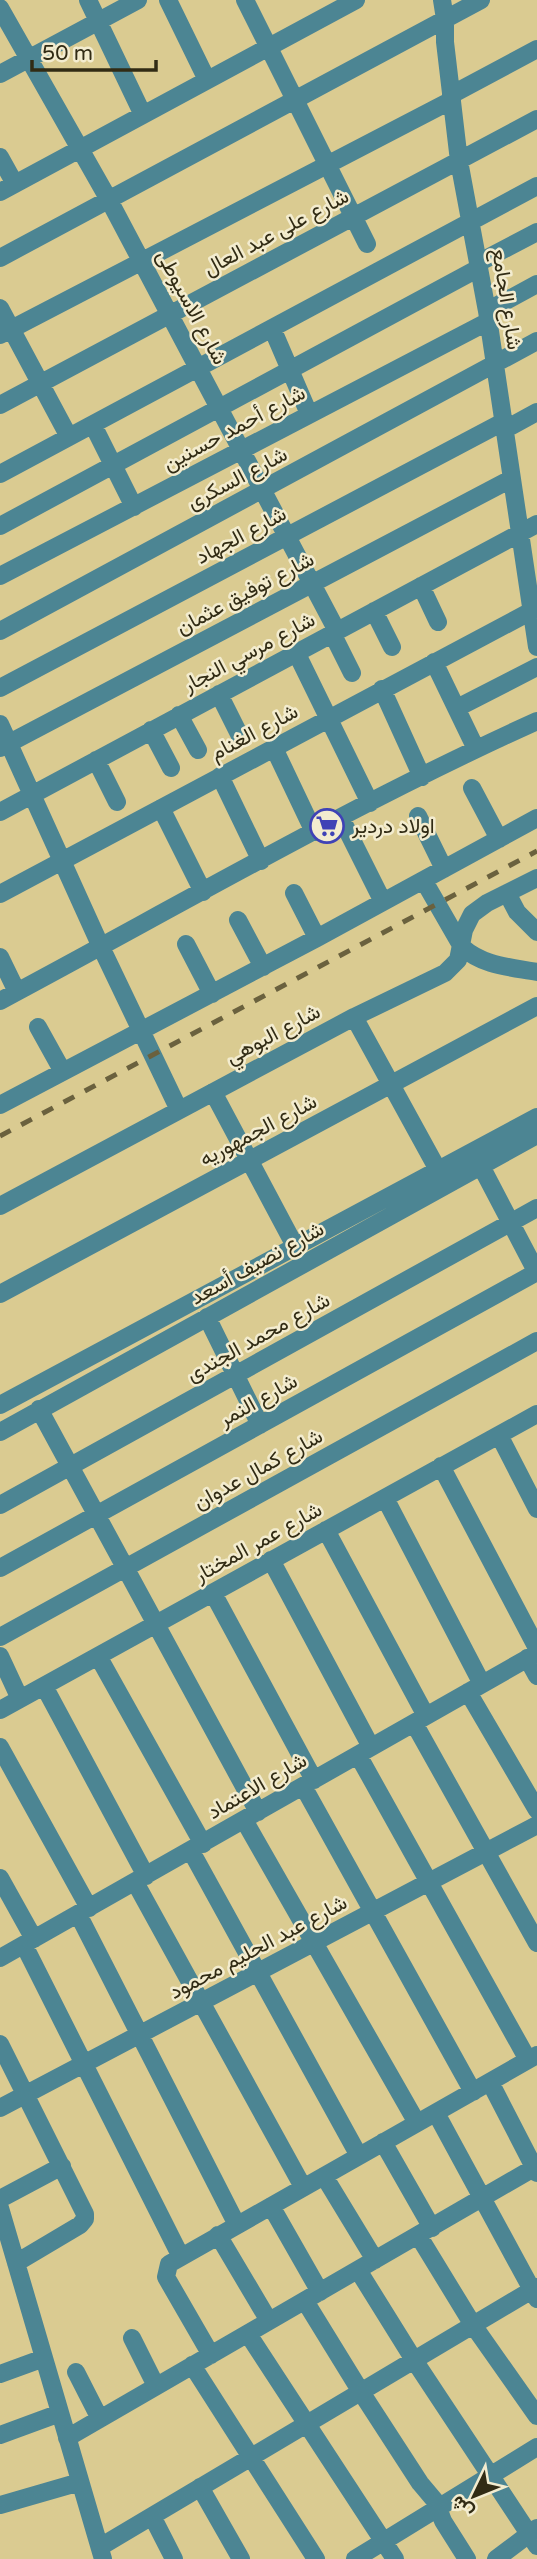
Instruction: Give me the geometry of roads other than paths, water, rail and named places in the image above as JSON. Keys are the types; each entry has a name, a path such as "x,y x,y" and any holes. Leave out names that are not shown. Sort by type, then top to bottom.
{"street":[{"path":"88,0 143,115"},
{"path":"0,74 138,0"},
{"path":"169,0 207,80"},
{"path":"245,0 352,217 368,244"},
{"path":"0,157 8,188 267,48 331,6 356,0"},
{"name":"شارع الجامع","path":"442,0 459,161 488,316 519,534 534,610 537,647"},
{"path":"0,258 481,0"},
{"name":"شارع الاسيوطى","path":"0,8 142,261 312,584 352,673"},
{"path":"6,332 326,164 537,49"},
{"name":"شارع على عبد العال","path":"0,405 537,119"},
{"path":"0,474 537,186"},
{"path":"0,526 537,232"},
{"name":"شارع أحمد حسنين","path":"0,576 309,414 488,316 537,284"},
{"path":"0,308 6,332 41,383 69,437"},
{"path":"272,328 309,414"},
{"name":"شارع السكرى","path":"0,631 537,341"},
{"name":"شارع الجهاد","path":"0,688 287,536 504,426 537,412"},
{"path":"93,425 134,507"},
{"name":"شارع توفيق عثمان","path":"4,746 511,479"},
{"name":"شارع مرسي النجار","path":"0,812 537,524"},
{"path":"421,586 438,622"},
{"name":"شارع الغنام","path":"0,894 534,610"},
{"path":"374,611 392,647"},
{"path":"296,652 370,803"},
{"path":"434,662 476,748"},
{"path":"457,709 537,667"},
{"path":"382,689 422,776"},
{"path":"219,694 240,736"},
{"path":"179,715 198,750"},
{"path":"0,1001 314,832 476,748 537,721"},
{"path":"0,724 4,746 32,794 179,1110"},
{"path":"151,730 171,768"},
{"path":"274,748 314,832"},
{"path":"96,760 117,802"},
{"path":"220,776 261,861"},
{"path":"472,788 499,839"},
{"path":"161,808 202,892"},
{"path":"418,816 444,869"},
{"path":"341,818 383,902"},
{"path":"0,1105 317,939 537,818"},
{"name":"شارع البوهي","path":"0,1206 354,1017 445,973 458,960 464,930 472,914 537,878"},
{"path":"424,881 462,947 488,963 537,972"},
{"path":"294,893 317,939"},
{"path":"507,893 517,912 537,932"},
{"path":"238,920 263,967"},
{"path":"186,944 212,993"},
{"path":"0,957 17,992"},
{"name":"شارع الجمهوريه","path":"0,1294 537,1006"},
{"path":"354,1017 438,1170"},
{"path":"38,1027 62,1072"},
{"path":"213,1092 295,1246"},
{"name":"شارع نصيف أسعد","path":"0,1405 537,1117"},
{"name":"شارع نصيف أسعد","path":"0,1432 537,1135"},
{"path":"481,1166 537,1272"},
{"name":"شارع محمد الجندى","path":"0,1505 537,1208"},
{"name":"شارع النمر","path":"0,1568 537,1272"},
{"path":"207,1317 260,1424"},
{"name":"شارع كمال عدوان","path":"0,1637 537,1340"},
{"path":"39,1409 155,1625 314,1943 416,2123"},
{"name":"شارع عمر المختار","path":"0,1710 537,1414"},
{"path":"499,1435 537,1509"},
{"path":"442,1466 534,1653 537,1676"},
{"path":"385,1498 475,1688 537,1810"},
{"path":"327,1530 486,1852 537,1943"},
{"path":"211,2354 166,2277 169,2264 532,2058 429,1882 271,1560"},
{"path":"213,1593 373,1912 472,2091"},
{"name":"شارع الاعتماد","path":"0,1958 534,1653"},
{"path":"0,1656 20,1699"},
{"path":"98,1656 258,1972 359,2156"},
{"path":"44,1686 201,2002 303,2187"},
{"path":"0,1747 83,1911 139,2035 237,2225"},
{"name":"شارع عبد الحليم محمود","path":"0,2108 537,1825"},
{"path":"0,1878 84,2064 181,2257"},
{"path":"0,2043 84,2210 85,2218 80,2225 16,2263"},
{"path":"67,2438 536,2169 490,2082"},
{"path":"0,2208 5,2244 16,2263 80,2482 98,2555 152,2516 200,2487 473,2325 535,2292 436,2113"},
{"path":"383,2143 473,2325 537,2416"},
{"path":"0,2199 62,2166"},
{"path":"324,2176 375,2260"},
{"path":"271,2206 360,2392 439,2508 443,2521 467,2559"},
{"path":"218,2235 269,2321"},
{"path":"358,2270 491,2477 534,2536 496,2559"},
{"path":"248,2334 395,2559"},
{"path":"132,2338 156,2386"},
{"path":"0,2374 44,2358"},
{"path":"192,2365 316,2559"},
{"path":"76,2372 100,2419"},
{"path":"0,2435 60,2413"},
{"path":"355,2559 537,2447"},
{"path":"0,2505 80,2482"},
{"path":"200,2487 241,2559"},
{"path":"152,2516 174,2559"}],"railway":[{"path":"0,1136 537,851"}],"place":[{"name":"اولاد دردير","path":"327,826"}]}
